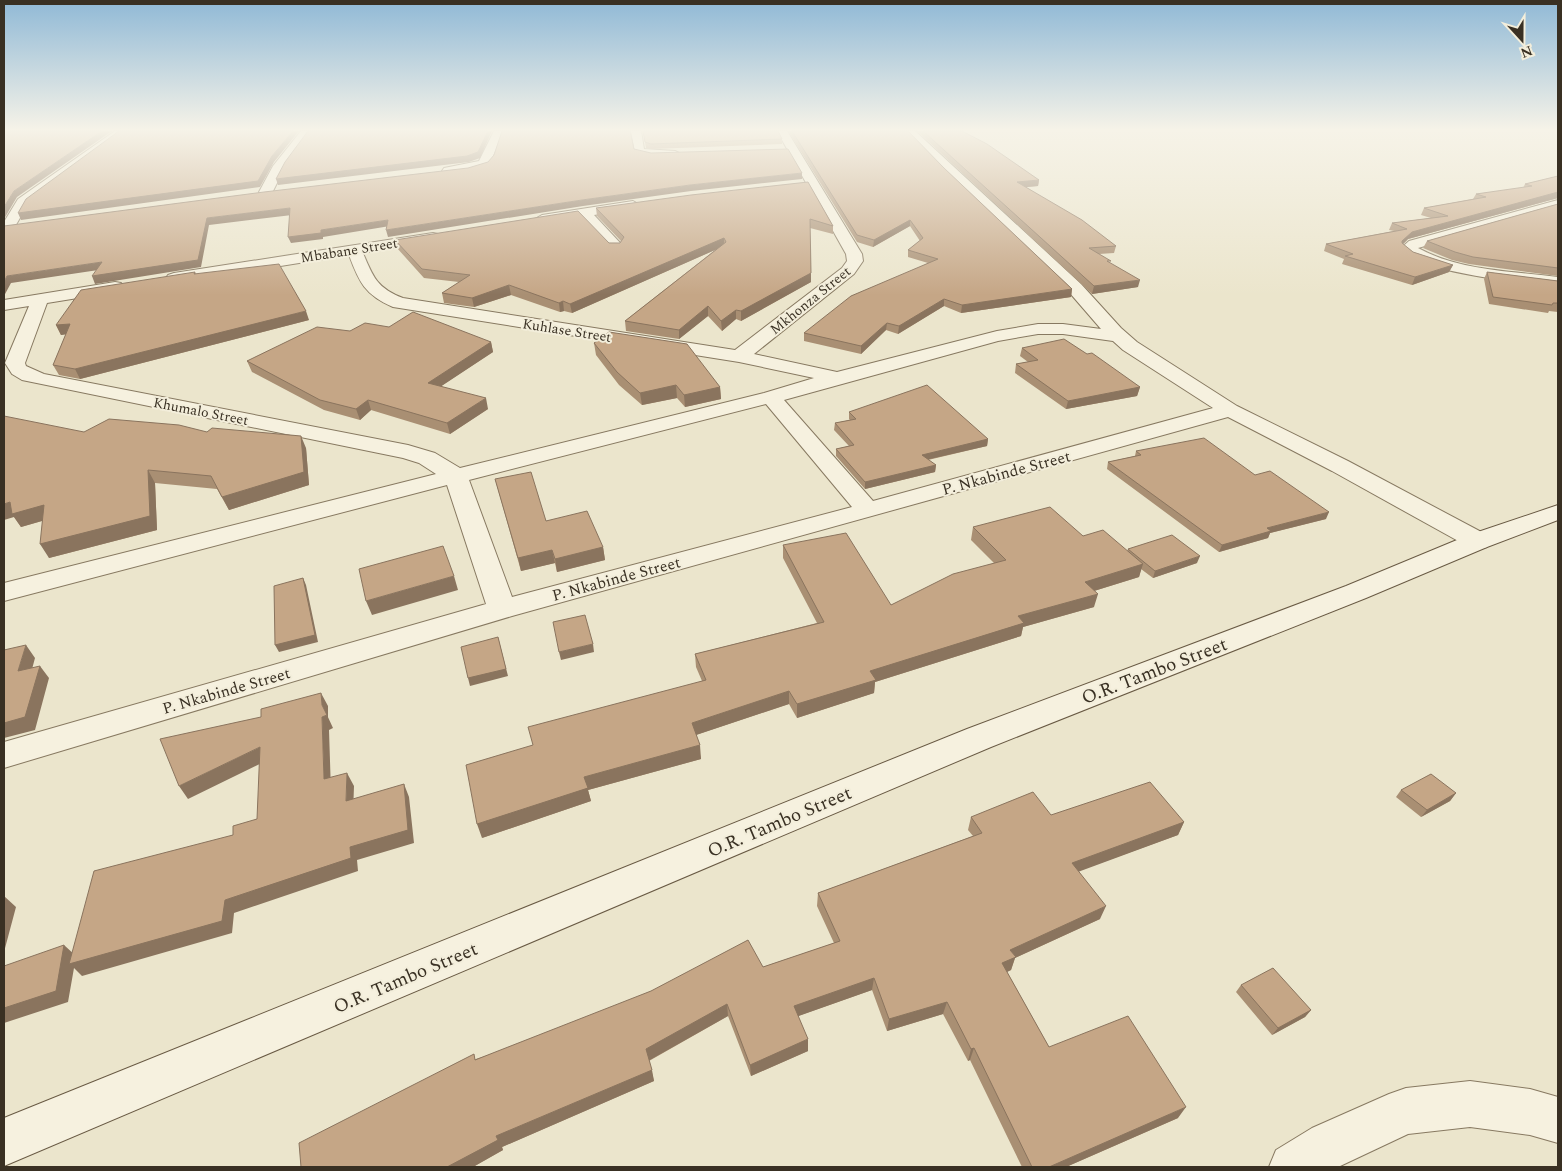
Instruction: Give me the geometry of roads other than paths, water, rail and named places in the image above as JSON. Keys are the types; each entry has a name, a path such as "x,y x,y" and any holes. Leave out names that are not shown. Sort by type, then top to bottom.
{"street":[{"path":"6,228 28,198 45,186"},
{"path":"266,186 261,193 285,190"},
{"name":"Mkhonza Street","path":"739,356 848,271 856,262 854,254 814,186"},
{"path":"964,186 1084,296 1117,336 1230,410 1340,466 1478,541"},
{"path":"526,221 650,202"},
{"path":"1558,204 1414,244 1408,249 1421,256 1474,272 1558,282"},
{"path":"583,212 616,247"},
{"path":"6,228 28,224"},
{"name":"Mbabane Street","path":"158,280 449,234"},
{"name":"Kuhlase Street","path":"354,249 368,282 376,293 399,303 739,356 836,378"},
{"path":"4,305 128,285"},
{"name":"Khumalo Street","path":"40,299 14,363 16,368 23,373 42,380 408,452 427,458 456,476"},
{"path":"4,592 771,397 836,378 1017,332 1063,329 1117,336"},
{"path":"771,397 868,510"},
{"name":"P. Nkabinde Street","path":"4,755 502,608 1230,410"},
{"path":"456,476 502,608"},
{"name":"O.R. Tambo Street","path":"4,1142 970,742 1356,592 1478,541 1558,512"},
{"path":"1293,1167 1329,1144 1406,1111 1470,1104 1530,1112 1558,1120"}]}
